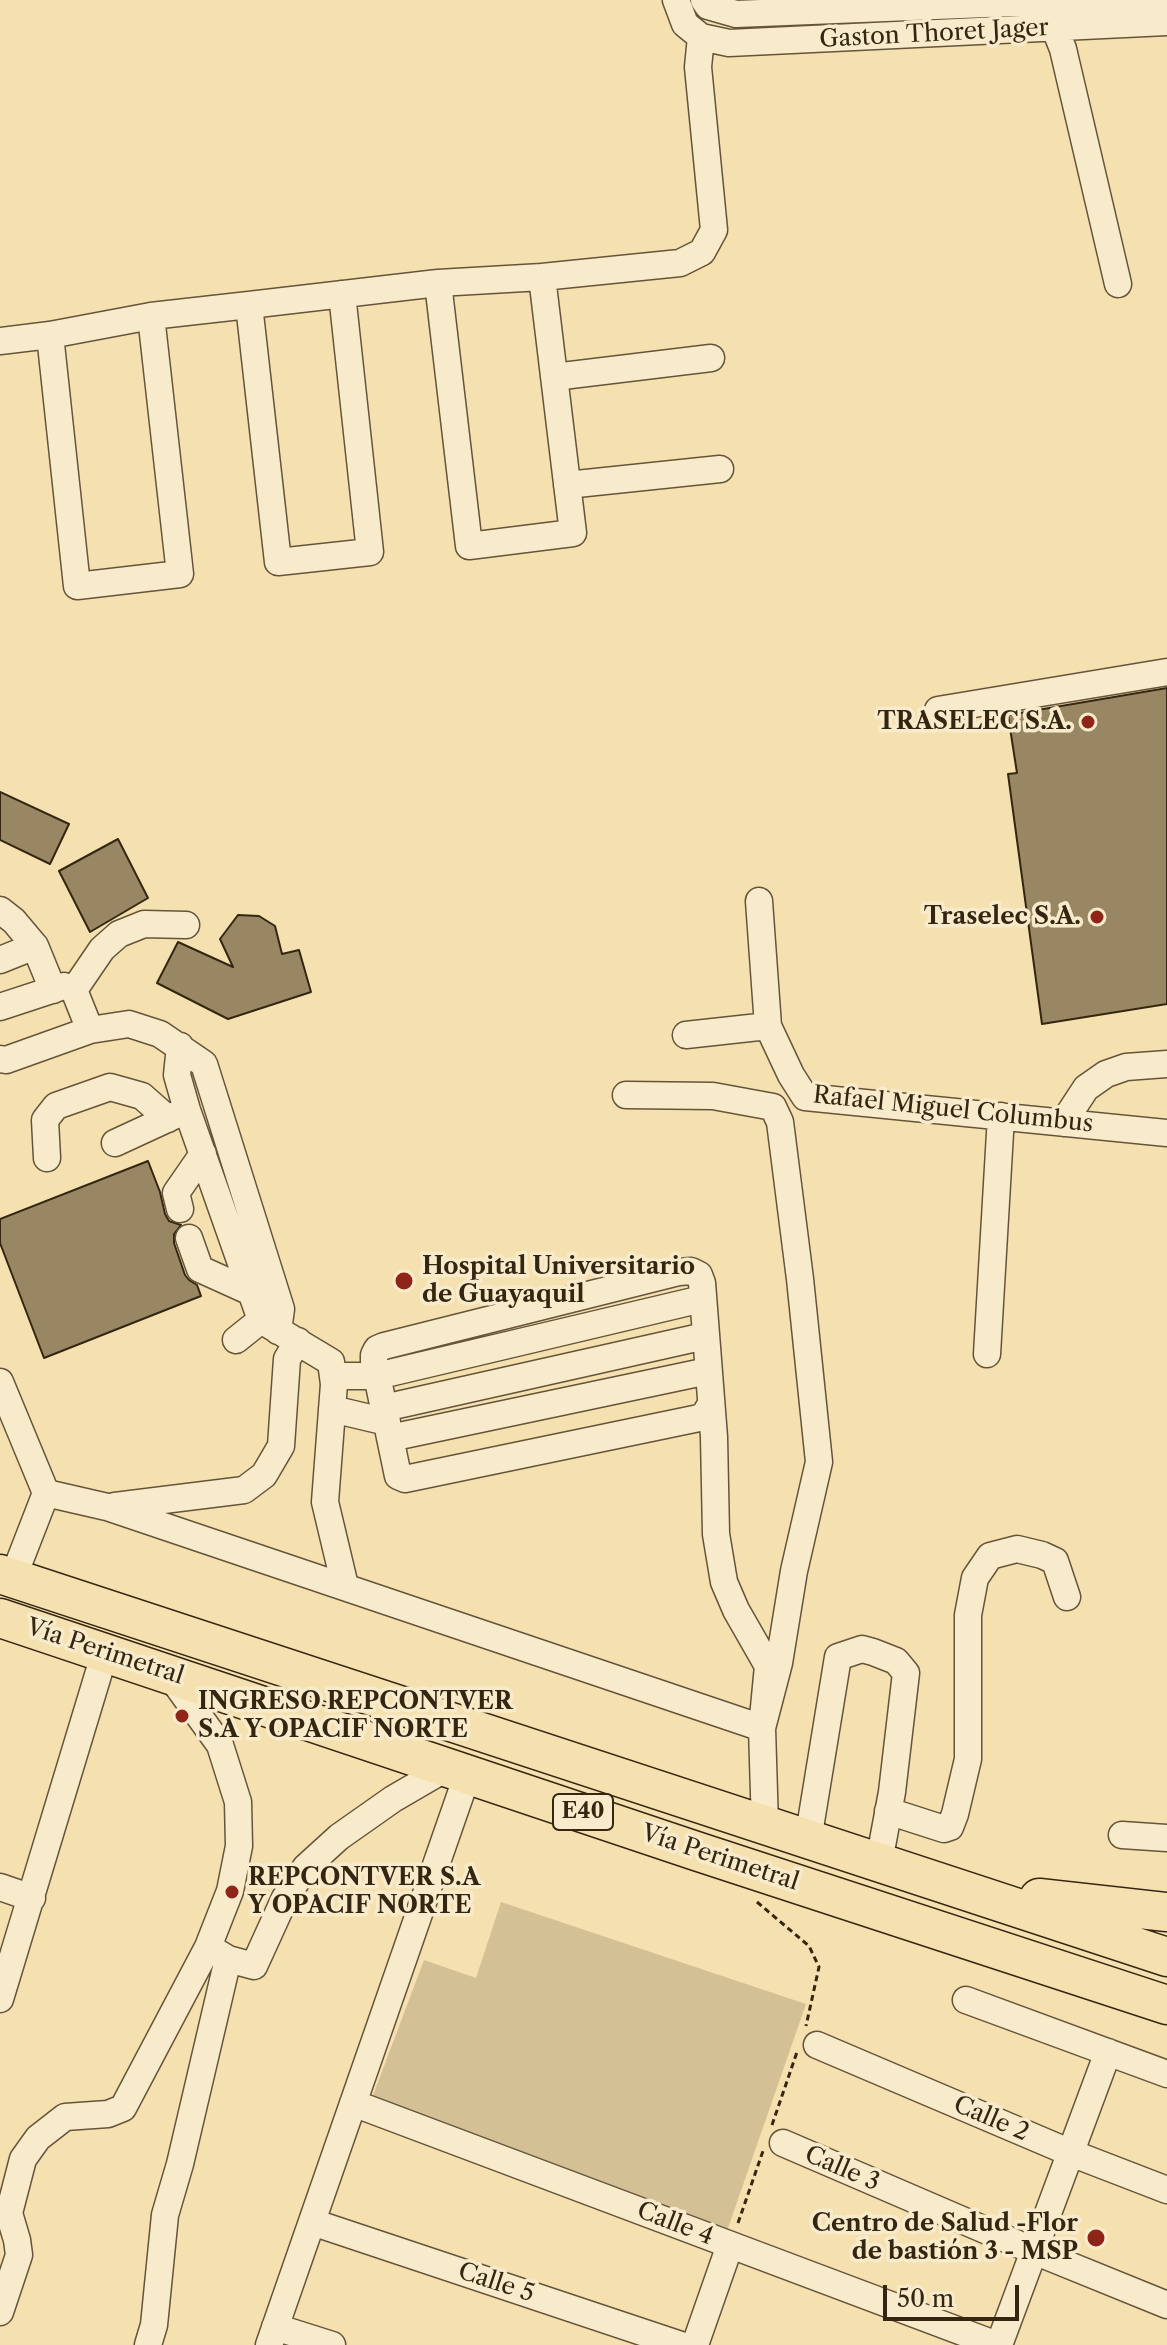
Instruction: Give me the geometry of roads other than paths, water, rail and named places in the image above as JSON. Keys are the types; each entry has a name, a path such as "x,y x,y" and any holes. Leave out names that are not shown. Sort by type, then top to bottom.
{"highway":[{"name":"Vía Perimetral","path":"6,1576 1167,1957"},
{"name":"Vía Perimetral","path":"0,1618 1167,2005"},
{"path":"969,1891 1167,1912"}],"street":[{"path":"0,341 151,316 342,294 680,263 702,252 714,230 698,67 701,37 685,24 676,0"},
{"name":"Gaston Thoret Jager","path":"706,3 736,14 1010,3 1167,2"},
{"path":"1010,3 1012,31"},
{"name":"Gaston Thoret Jager","path":"701,37 729,43 1167,22"},
{"path":"1055,29 1063,49 1118,284"},
{"path":"438,283 469,546 573,533 542,277"},
{"path":"249,305 278,562 370,552 342,294"},
{"path":"50,335 77,586 180,574 151,316"},
{"path":"554,377 711,358"},
{"path":"567,485 720,469"},
{"path":"938,710 1167,672"},
{"path":"686,1035 768,1026 759,901"},
{"path":"0,910 35,946 90,1030"},
{"path":"0,1007 63,990 119,934 144,924 186,925"},
{"path":"0,960 35,946"},
{"path":"0,1059 6,1060 90,1030 129,1024 160,1034 204,1064 281,1309 279,1331"},
{"name":"Rafael Miguel Columbus","path":"768,1026 805,1097 1167,1133"},
{"path":"107,1507 244,1490 264,1475 281,1446 287,1359 279,1331 253,1293 203,1154 178,1114 180,1046"},
{"path":"1063,1123 1086,1088 1106,1074 1126,1067 1167,1064"},
{"path":"47,1158 45,1120 56,1106 110,1087 142,1096 178,1114"},
{"path":"626,1095 713,1096 773,1107 780,1122 819,1462 794,1571 779,1663 762,1728"},
{"path":"115,1143 216,1098"},
{"path":"987,1354 1001,1116"},
{"path":"180,1209 176,1193 203,1154"},
{"path":"189,1238 200,1269 253,1293"},
{"path":"711,1404 699,1418 405,1479 398,1476 374,1355 377,1349 384,1346 679,1272 691,1271 699,1275 711,1404 716,1534 724,1582 768,1666 762,1728 765,1826"},
{"path":"236,1340 279,1331 331,1362 332,1409 325,1502 345,1586"},
{"path":"387,1423 705,1336"},
{"path":"332,1409 387,1423 708,1371"},
{"path":"333,1376 377,1376"},
{"path":"0,1382 46,1493 6,1576"},
{"path":"46,1493 107,1507 762,1728"},
{"path":"888,1811 944,1829 950,1827 968,1759 968,1615 975,1578 990,1556 1017,1549 1055,1561 1067,1597"},
{"path":"808,1840 838,1657 862,1649 896,1661 906,1673 879,1862"},
{"path":"0,1999 105,1652"},
{"path":"148,2345 154,2325 165,2215 180,2164 239,1846 238,1802 220,1745 168,1673"},
{"path":"218,1953 254,1966 285,1898 306,1867 339,1837 393,1799 458,1770"},
{"path":"332,2345 272,2336 353,2103 458,1770"},
{"path":"1122,1835 1167,1838"},
{"path":"0,1887 32,1898"},
{"path":"0,2312 19,2255 9,2213 23,2159 38,2138 65,2117 108,2114 123,2108 218,1953"},
{"path":"966,2000 1167,2074"},
{"name":"Calle 2","path":"808,2039 1071,2153 1167,2190"},
{"path":"998,2345 1108,2052"},
{"name":"Calle 4","path":"353,2103 998,2345"},
{"name":"Calle 3","path":"773,2139 1167,2305"},
{"name":"Calle 5","path":"312,2222 681,2345"},
{"path":"695,2345 730,2245"}],"place":[{"name":"TRASELEC S.A.","path":"1088,722"},
{"name":"Traselec S.A.","path":"1097,917"},
{"name":"Hospital Universitario de Guayaquil","path":"404,1281"},
{"name":"INGRESO REPCONTVER S.A Y OPACIF NORTE","path":"182,1716"},
{"name":"REPCONTVER S.A Y OPACIF NORTE","path":"232,1892"},
{"name":"Centro de Salud -Flor de bastión 3 - MSP","path":"1096,2238"}]}
